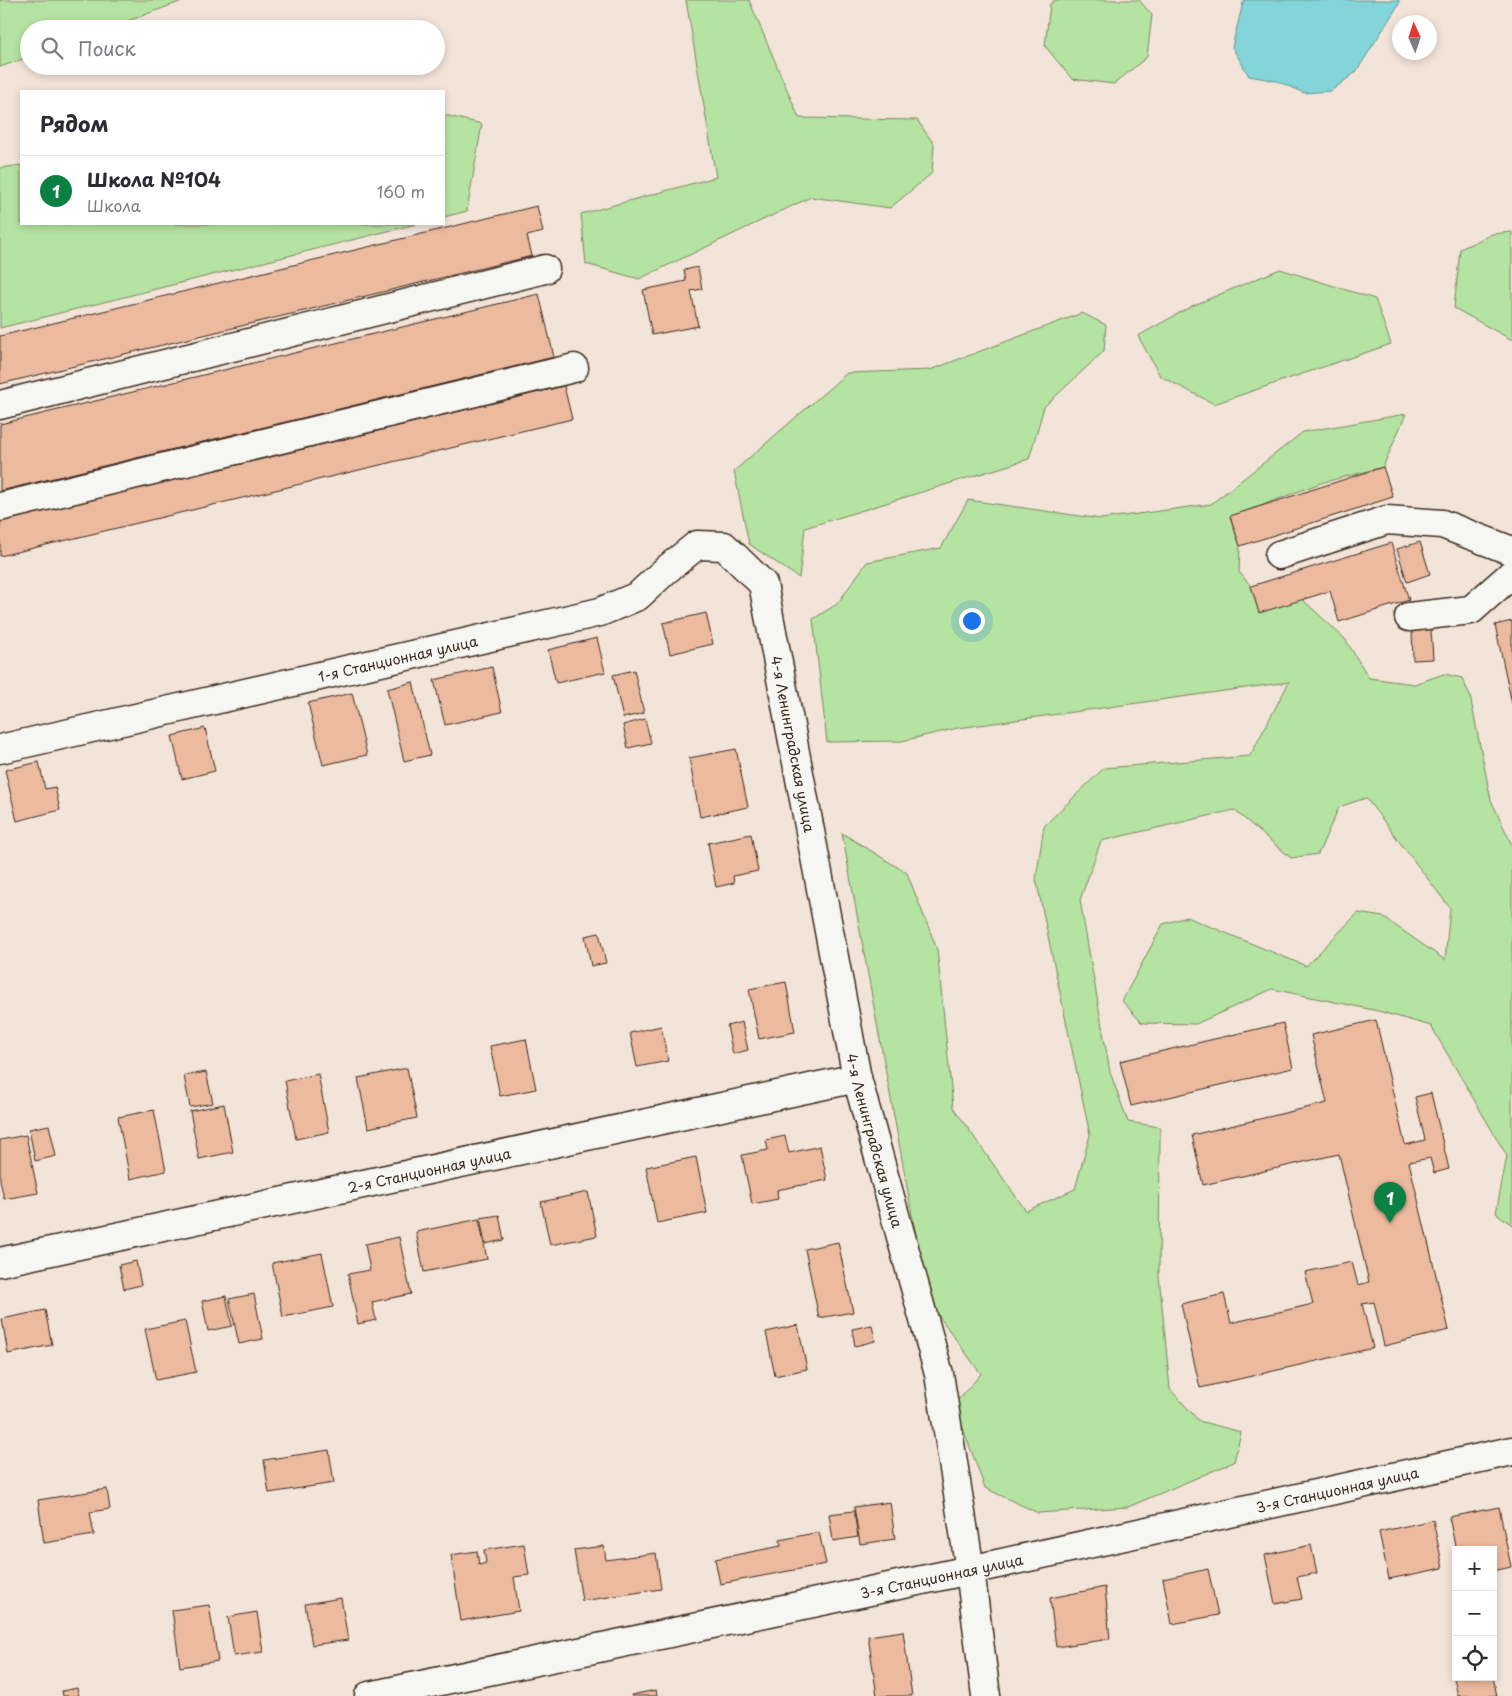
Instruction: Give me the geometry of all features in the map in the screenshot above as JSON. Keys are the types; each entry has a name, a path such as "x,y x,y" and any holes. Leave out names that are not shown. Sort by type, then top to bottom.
{"street":[{"path":"0,404 546,269"},
{"path":"0,507 574,368"},
{"path":"1279,555 1387,520 1442,524 1512,551"},
{"name":"1-я Станционная улица","path":"0,749 600,612 638,596 697,545 724,546 763,584"},
{"path":"1409,617 1471,610 1512,574"},
{"name":"4-я Ленинградская улица","path":"763,584 857,1078 939,1374 970,1570 986,1696"},
{"name":"2-я Станционная улица","path":"0,1262 857,1078"},
{"name":"3-я Станционная улица","path":"369,1696 970,1570 1512,1451"}],"green space":[{"path":"0,0 185,0 131,20 20,20 20,60 0,67"},
{"path":"686,0 749,0 799,118 917,120 934,144 932,173 890,208 811,197 639,279 586,264 581,214 716,177"},
{"path":"1055,0 1139,0 1152,15 1147,57 1114,84 1072,79 1045,46 1050,4"},
{"path":"445,115 482,124 467,211 445,217"},
{"path":"20,165 20,225 412,225 0,328 0,168"},
{"path":"1512,232 1512,340 1454,308 1460,249 1492,234"},
{"path":"1280,269 1375,299 1391,344 1214,404 1160,376 1138,336 1192,306"},
{"path":"1082,313 1106,325 1104,351 1044,407 1029,459 805,528 799,578 749,544 734,471 847,373 930,370"},
{"path":"1406,414 1383,467 1321,483 1230,517 1240,546 1239,572 1251,586 1259,612 1302,599 1345,639 1369,678 1414,684 1444,674 1462,678 1470,696 1491,800 1512,845 1512,1225 1496,1213 1507,1156 1431,1026 1378,1011 1272,989 1196,1024 1142,1023 1122,1001 1163,924 1187,917 1306,966 1358,913 1383,917 1445,960 1450,908 1366,798 1339,807 1318,854 1291,858 1234,810 1101,841 1080,900 1110,1072 1128,1122 1160,1127 1159,1275 1170,1389 1199,1421 1241,1432 1234,1462 1128,1507 1038,1513 985,1488 954,1404 981,1374 928,1301 842,833 907,873 937,949 953,1107 1026,1211 1075,1189 1090,1135 1036,879 1044,826 1104,768 1250,756 1289,682 958,728 902,741 827,742 813,619 837,604 867,562 941,548 968,500 1101,519 1211,504 1303,432"}],"water":[{"path":"1245,0 1399,0 1399,4 1356,72 1331,91 1304,93 1277,81 1249,76 1232,47"}],"building":[{"path":"537,206 543,232 527,236 532,256 0,384 0,336"},
{"path":"698,267 702,289 691,291 698,326 652,335 643,290 686,281 684,270"},
{"path":"539,294 554,357 0,491 0,424"},
{"path":"564,386 572,419 0,556 0,522"},
{"path":"1383,467 1393,497 1240,546 1230,516"},
{"path":"1420,542 1430,574 1407,582 1397,549"},
{"path":"1391,543 1409,600 1339,622 1330,591 1259,613 1251,586"},
{"path":"706,613 713,644 670,654 663,623"},
{"path":"1512,621 1512,704 1495,625"},
{"path":"1431,629 1433,659 1413,660 1412,630"},
{"path":"597,638 605,672 556,683 548,650"},
{"path":"492,667 502,712 445,725 434,680"},
{"path":"634,670 644,713 623,718 613,675"},
{"path":"413,682 430,755 404,761 387,689"},
{"path":"352,693 367,755 323,765 308,703"},
{"path":"645,719 651,743 628,748 623,725"},
{"path":"205,728 215,771 182,779 172,736"},
{"path":"736,749 748,807 700,817 689,758"},
{"path":"39,762 45,789 55,787 60,810 17,821 5,770"},
{"path":"751,834 758,871 733,876 734,883 716,887 708,843"},
{"path":"599,933 606,963 591,966 585,936"},
{"path":"786,982 795,1032 759,1039 749,989"},
{"path":"1376,1020 1405,1145 1425,1140 1415,1097 1431,1093 1449,1169 1434,1173 1430,1158 1409,1162 1449,1330 1384,1346 1374,1302 1362,1304 1373,1348 1200,1388 1181,1304 1224,1294 1231,1323 1313,1304 1305,1272 1352,1262 1358,1285 1369,1282 1339,1154 1203,1185 1192,1135 1327,1103 1311,1035"},
{"path":"742,1022 748,1050 733,1054 727,1026"},
{"path":"1283,1023 1293,1068 1131,1106 1120,1061"},
{"path":"661,1026 668,1061 637,1067 630,1033"},
{"path":"526,1039 536,1089 500,1096 490,1046"},
{"path":"407,1068 417,1118 368,1128 358,1078"},
{"path":"206,1072 213,1103 190,1107 184,1076"},
{"path":"318,1074 329,1132 296,1139 285,1081"},
{"path":"224,1104 233,1152 199,1159 190,1111"},
{"path":"154,1110 166,1171 130,1179 118,1117"},
{"path":"49,1125 56,1156 35,1161 29,1129"},
{"path":"26,1135 38,1193 4,1199 0,1180 0,1140"},
{"path":"785,1136 789,1153 820,1146 827,1180 777,1190 778,1199 752,1204 742,1155 768,1150 766,1140"},
{"path":"696,1157 707,1213 657,1223 646,1167"},
{"path":"588,1192 597,1236 550,1245 541,1202"},
{"path":"499,1215 504,1240 485,1244 480,1218"},
{"path":"479,1219 487,1259 424,1272 416,1232"},
{"path":"399,1237 411,1294 372,1302 376,1320 358,1324 348,1274 370,1270 365,1244"},
{"path":"838,1242 853,1312 819,1318 805,1249"},
{"path":"322,1253 333,1307 283,1317 272,1263"},
{"path":"136,1261 141,1285 124,1289 119,1265"},
{"path":"254,1294 263,1339 239,1344 229,1299"},
{"path":"226,1296 232,1326 208,1331 202,1301"},
{"path":"45,1310 52,1345 8,1354 2,1319"},
{"path":"185,1321 196,1372 156,1380 145,1329"},
{"path":"798,1325 807,1369 775,1376 766,1332"},
{"path":"872,1325 875,1341 855,1346 852,1329"},
{"path":"329,1450 334,1483 269,1493 264,1460"},
{"path":"107,1489 110,1509 90,1512 94,1535 44,1543 38,1500"},
{"path":"890,1502 895,1539 860,1544 854,1507"},
{"path":"1499,1507 1511,1567 1497,1570 1497,1546 1455,1546 1449,1517"},
{"path":"854,1511 858,1537 833,1541 829,1514"},
{"path":"1433,1520 1443,1568 1389,1579 1379,1532"},
{"path":"819,1532 826,1564 720,1584 715,1559 781,1546 780,1540"},
{"path":"524,1544 529,1575 514,1577 519,1611 461,1621 451,1555 477,1551 479,1565 486,1563 484,1550"},
{"path":"1311,1545 1317,1573 1297,1577 1302,1599 1275,1604 1265,1555"},
{"path":"604,1546 606,1560 656,1553 661,1589 582,1601 574,1550"},
{"path":"1208,1569 1218,1615 1172,1624 1163,1579"},
{"path":"1105,1587 1110,1639 1056,1647 1050,1598"},
{"path":"341,1598 348,1640 312,1645 305,1604"},
{"path":"209,1605 218,1661 180,1667 172,1610"},
{"path":"257,1612 263,1652 234,1656 228,1617"},
{"path":"903,1631 912,1696 877,1696 868,1636"},
{"path":"1455,1681 1494,1681 1497,1696 1458,1696"},
{"path":"77,1688 79,1696 63,1696 62,1691"},
{"path":"656,1690 657,1696 631,1696 631,1695"}],"place":[{"name":"Школа №104","path":"1390,1223"}]}
